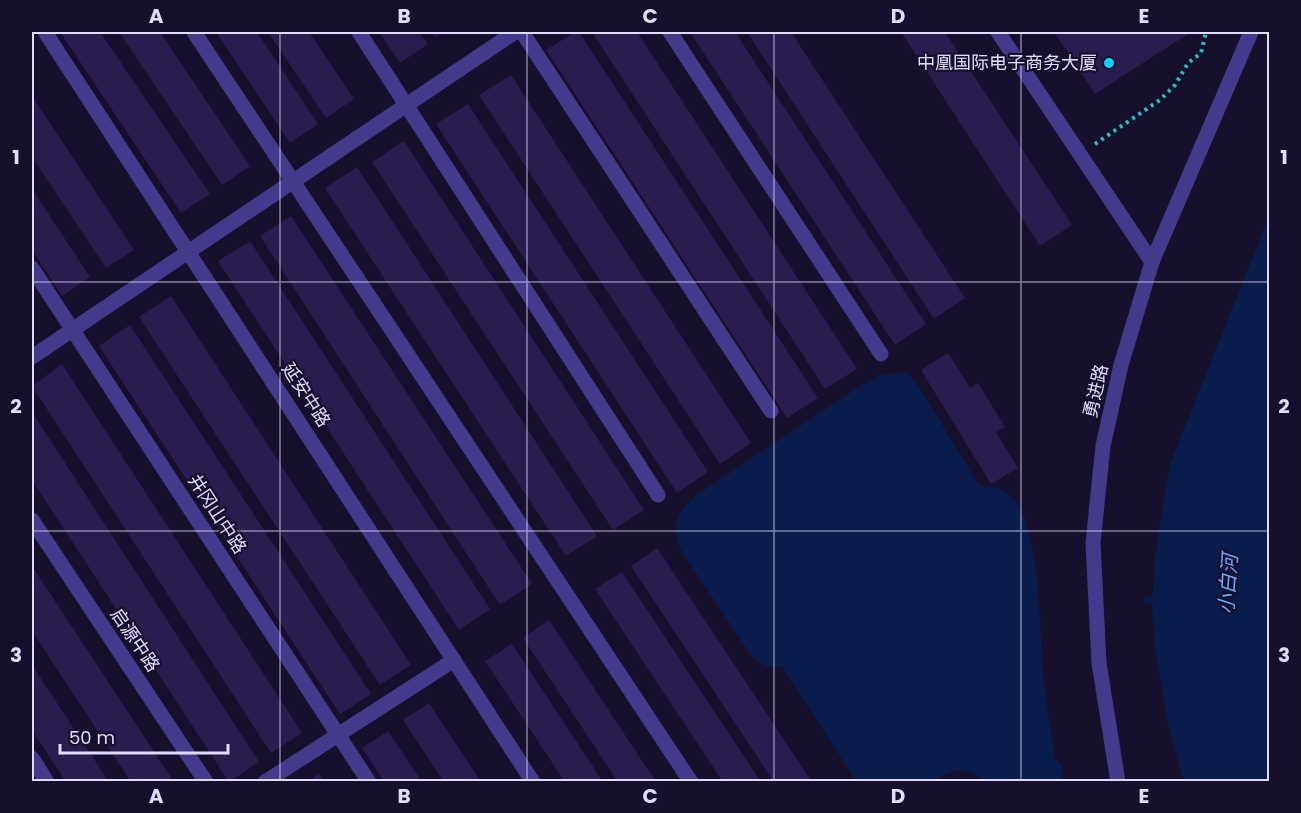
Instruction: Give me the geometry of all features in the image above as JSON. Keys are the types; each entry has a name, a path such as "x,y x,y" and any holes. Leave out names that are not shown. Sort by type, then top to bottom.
{"street":[{"name":"延安中路","path":"45,32 189,250 533,782"},
{"path":"194,32 291,182 691,782"},
{"path":"359,32 658,495"},
{"path":"32,357 515,32"},
{"path":"522,32 771,411"},
{"path":"670,32 881,354"},
{"path":"998,32 1152,262"},
{"name":"勇进路","path":"1118,782 1099,663 1093,543 1106,434 1121,365 1152,262 1251,32"},
{"name":"井冈山中路","path":"32,268 369,782"},
{"name":"启源中路","path":"32,520 206,782"},
{"path":"265,782 454,660"},
{"path":"32,758 47,782"}],"path":[{"path":"1080,154 1160,100 1175,85 1188,63 1201,53 1207,39 1206,32"}],"water":[{"name":"小白河","path":"1269,217 1269,781 1184,781 1168,724 1155,649 1152,606 1155,558 1170,464"},
{"path":"902,372 912,378 920,388 978,484 985,488 1004,491 1018,506 1028,531 1035,562 1047,705 1055,759 1062,766 1063,777 1060,781 984,781 971,772 953,771 933,781 856,781 782,666 765,665 751,655 681,550 676,534 677,521 694,497 862,385 878,376"}],"building":[{"path":"60,32 100,32 210,194 181,213"},
{"path":"119,32 160,32 250,166 222,185"},
{"path":"216,32 257,32 318,124 290,143"},
{"path":"268,32 309,32 354,99 326,118"},
{"path":"379,32 419,32 428,44 400,63"},
{"path":"431,32 444,32 435,37"},
{"path":"575,32 579,32 818,398 787,418 546,50"},
{"path":"592,32 637,32 857,369 825,389"},
{"path":"690,32 735,32 926,324 895,345"},
{"path":"747,32 791,32 965,298 934,319"},
{"path":"901,32 945,32 1072,225 1040,246"},
{"name":"中凰国际电子商务大厦","path":"1054,32 1191,32 1095,94"},
{"path":"511,75 751,443 720,464 479,95"},
{"path":"32,96 134,250 106,268 32,157"},
{"path":"468,104 708,472 677,493 436,124"},
{"path":"404,141 644,510 613,530 372,162"},
{"path":"357,167 597,536 566,556 325,188"},
{"path":"32,189 90,277 62,296 32,250"},
{"path":"291,216 532,584 500,605 260,236"},
{"path":"250,241 490,609 459,630 218,261"},
{"path":"171,296 411,665 380,685 139,317"},
{"path":"130,325 371,694 340,714 99,346"},
{"path":"948,353 970,388 978,383 1005,427 996,432 1018,468 991,484 921,370"},
{"path":"62,364 302,733 271,753 32,386"},
{"path":"32,412 259,762 229,782 32,480"},
{"path":"657,548 812,782 774,782 631,566"},
{"path":"32,566 174,782 131,782 32,631"},
{"path":"622,572 761,782 723,782 595,589"},
{"path":"549,620 656,782 618,782 523,638"},
{"path":"512,644 603,782 565,782 485,661"},
{"path":"32,665 109,782 66,782 32,730"},
{"path":"429,703 481,782 444,782 403,720"},
{"path":"388,731 422,782 384,782 362,748"},
{"path":"319,774 324,782 308,782"}],"waterway":[{"path":"1148,600 1162,600"}],"place":[{"name":"中凰国际电子商务大厦","path":"1109,63"}]}
